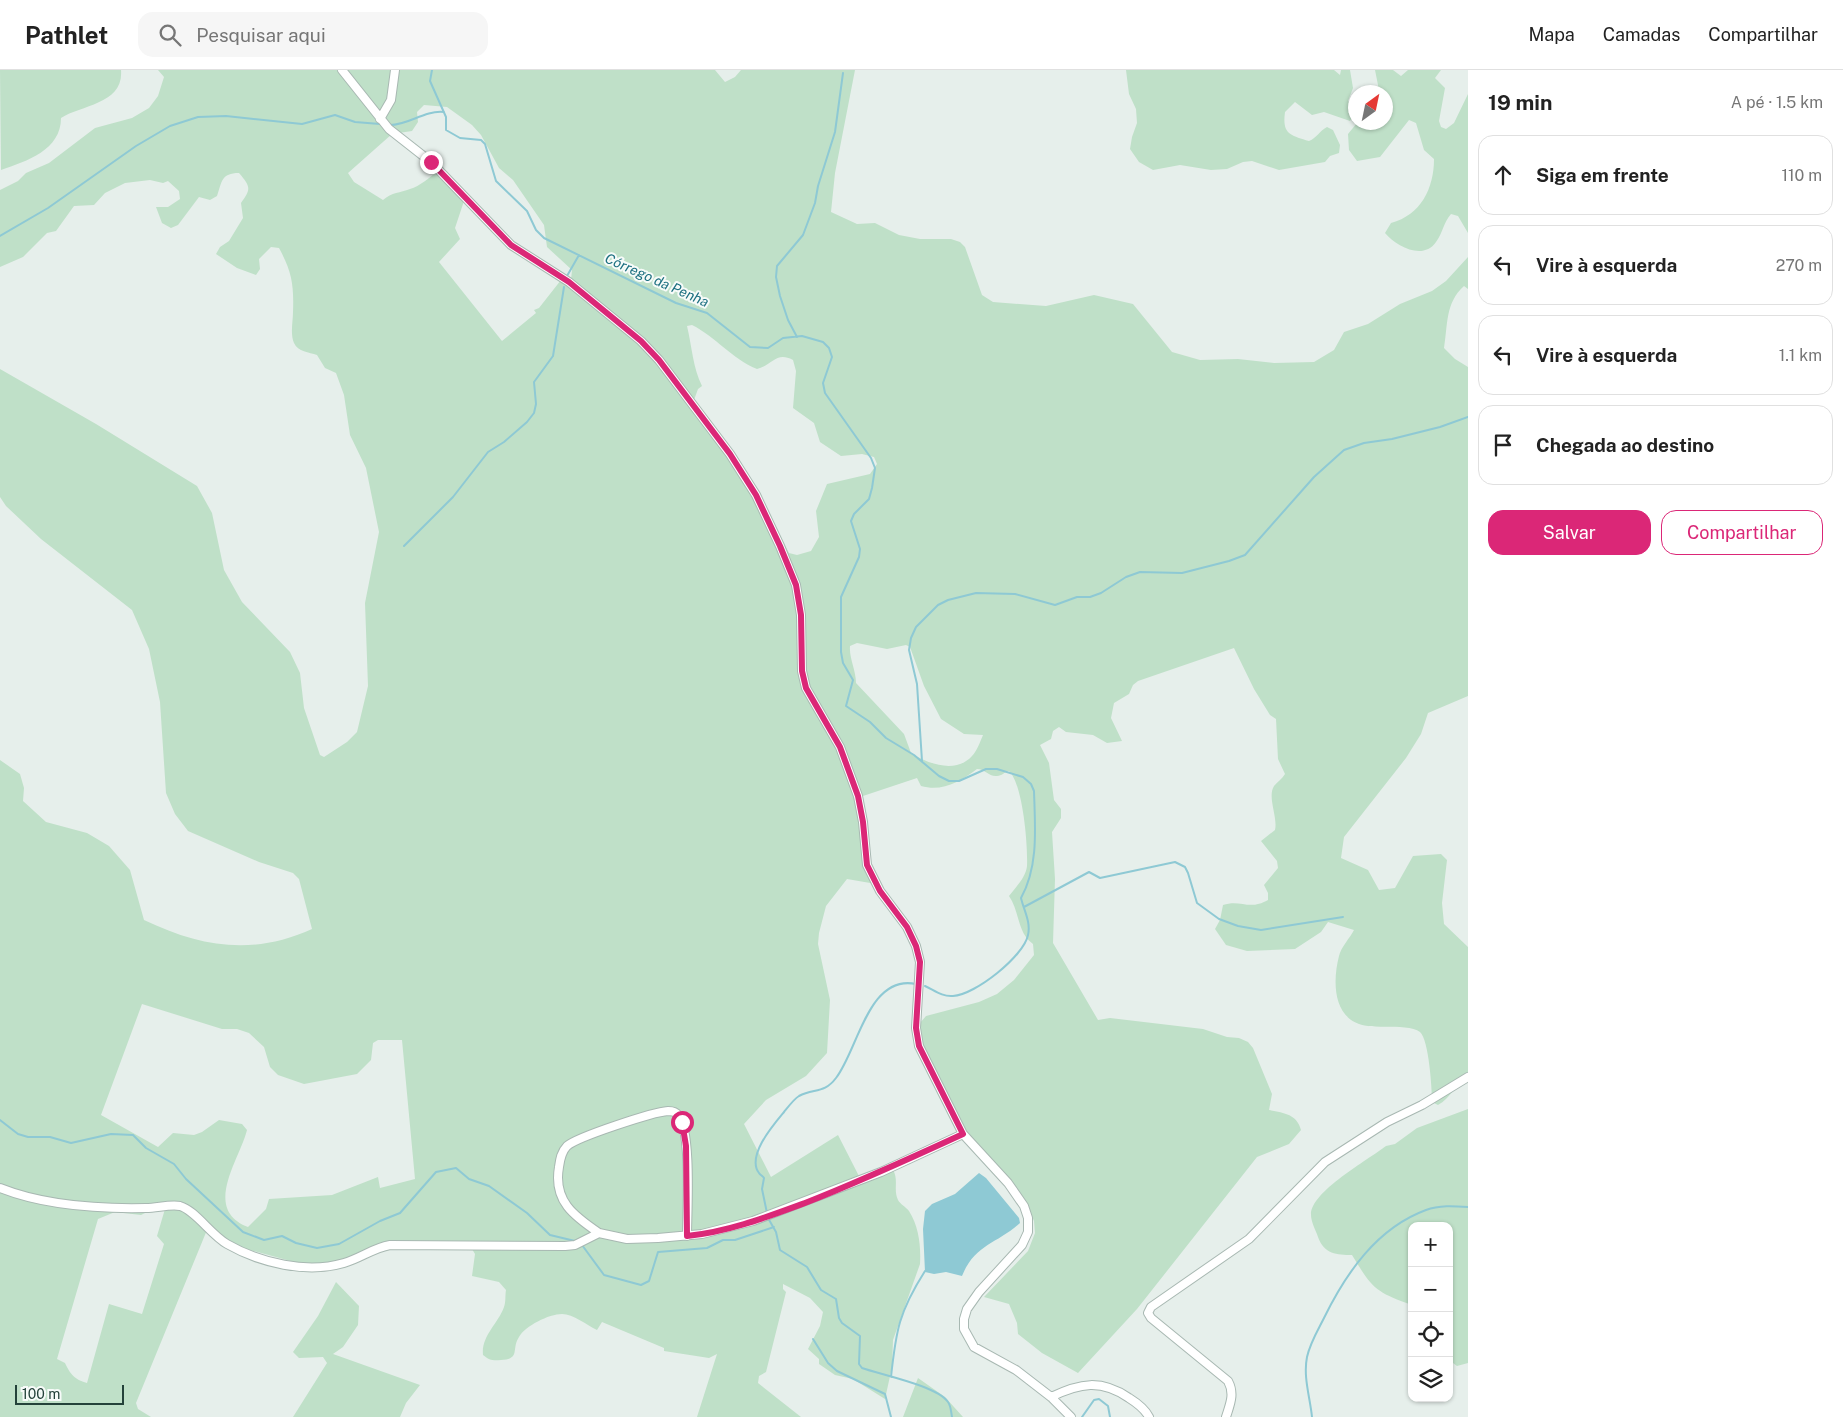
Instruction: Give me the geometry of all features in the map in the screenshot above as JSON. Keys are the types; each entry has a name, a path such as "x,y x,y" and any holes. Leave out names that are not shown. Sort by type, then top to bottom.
{"street":[{"path":"342,70 389,129 431,162 511,245 569,282 641,341 659,360 730,454 756,495 796,585 801,615 802,671 806,688 840,747 858,796 863,822 867,865 880,891 907,927 916,946 920,962 916,1028 919,1046 963,1134 1008,1183 1024,1206 1028,1218 1028,1232 1022,1245 1000,1266 979,1292 968,1309 964,1319 964,1329 974,1347 1016,1370 1051,1397 1071,1417"},
{"path":"387,70 393,80"},
{"path":"380,119 387,111 391,100 395,70"},
{"path":"1226,1417 1232,1398 1232,1388 1228,1382 1151,1318 1148,1313 1150,1307 1249,1238 1325,1162 1387,1122 1422,1105 1468,1077"},
{"path":"687,1236 686,1146 682,1122 677,1114 670,1110 639,1117 582,1138 567,1146 561,1156 558,1186 562,1201 569,1211 599,1233 627,1239 687,1236 702,1234 768,1216 881,1172 963,1134"},
{"path":"0,1188 55,1204 146,1208 179,1206 189,1210 214,1236 229,1245 261,1258 302,1268 327,1267 346,1263 379,1247 390,1245 566,1246 575,1245 599,1233"},
{"path":"1051,1397 1072,1387 1090,1384 1114,1388 1146,1411 1149,1417"}],"green space":[{"path":"0,70 121,70 120,81 116,90 109,97 61,118 55,138 41,153 1,170"},
{"path":"158,70 715,70 725,82 735,77 741,70 855,70 835,173 831,212 857,224 875,223 899,235 920,239 951,239 960,242 965,247 982,295 993,302 1046,306 1094,295 1133,304 1172,352 1200,360 1238,359 1274,363 1314,362 1334,350 1344,332 1368,324 1400,304 1432,291 1446,281 1468,257 1468,289 1464,286 1450,307 1444,348 1455,359 1468,367 1468,696 1428,713 1421,734 1406,758 1344,837 1341,858 1368,870 1379,890 1395,888 1413,856 1441,854 1447,860 1442,903 1444,924 1468,947 1468,1082 1455,1089 1438,1105 1432,1102 1428,1054 1426,1044 1420,1032 1409,1028 1373,1027 1356,1023 1342,1009 1336,989 1337,967 1342,949 1354,930 1328,922 1321,932 1295,949 1247,951 1226,945 1215,929 1220,920 1223,905 1235,903 1255,905 1268,900 1268,893 1264,885 1278,868 1277,861 1261,841 1275,830 1272,791 1285,774 1278,759 1276,719 1270,715 1254,689 1234,648 1138,681 1133,685 1129,694 1114,703 1111,718 1122,741 1107,743 1093,735 1066,732 1059,727 1053,731 1051,739 1040,745 1049,763 1054,800 1061,809 1061,818 1052,832 1055,879 1053,943 1098,1020 1110,1018 1203,1029 1248,1042 1253,1048 1272,1094 1269,1110 1285,1113 1293,1117 1301,1130 1289,1144 1257,1157 1137,1309 1078,1373 1042,1353 1018,1334 1017,1323 1009,1304 984,1297 1028,1251 1035,1233 1034,1221 1024,1198 988,1162 958,1121 919,1040 920,1023 926,1016 979,1002 997,994 1014,980 1034,955 1033,944 1021,928 1013,902 1009,896 1023,878 1027,866 1027,845 1018,789 1009,771 994,776 977,769 957,782 943,787 929,788 921,786 917,778 857,798 861,832 876,884 847,879 826,906 818,944 830,1000 827,1053 806,1076 766,1100 744,1124 771,1177 838,1135 862,1182 893,1170 896,1178 898,1200 909,1211 917,1230 920,1244 920,1264 893,1340 892,1367 885,1399 853,1379 835,1375 819,1364 819,1359 808,1349 820,1326 823,1312 810,1298 783,1284 783,1289 786,1292 766,1372 759,1376 758,1383 801,1417 697,1417 717,1354 709,1358 664,1351 664,1348 602,1322 597,1330 575,1318 562,1314 544,1318 526,1329 519,1337 511,1358 491,1360 485,1357 483,1355 483,1348 487,1336 504,1307 506,1290 499,1282 472,1276 475,1254 472,1249 384,1249 342,1262 305,1265 228,1244 207,1230 136,1403 138,1409 151,1417 0,1417 0,760 20,774 24,788 23,801 46,822 87,833 109,846 130,870 144,920 186,937 227,945 268,943 312,929 299,879 293,873 259,862 188,831 175,814 166,793 160,702 149,649 132,610 41,539 6,506 0,497 0,369 96,424 197,486 212,513 224,570 242,602 290,652 300,673 304,708 320,755 324,757 347,742 357,732 368,686 365,603 379,532 366,468 350,435 344,395 336,373 325,368 317,355 301,350 294,343 292,332 292,286 287,264 279,248 271,247 259,259 260,269 256,275 237,268 216,254 220,247 229,241 243,218 241,203 247,194 248,185 239,173 233,173 223,179 217,196 210,200 199,197 178,225 171,228 162,223 156,207 168,207 180,199 179,191 168,181 163,183 150,180 125,183 105,193 94,205 74,206 56,231 47,233 23,257 0,267 0,190 18,181 26,173 49,163 95,128 132,118 149,108 158,96 164,77","holes":["424,105 447,107 472,125 481,135 499,168 513,180 544,225 547,247 572,270 571,280 561,280 539,308 534,310 536,313 502,341 439,262 460,239 455,228 464,201 438,171 417,186 393,194 383,200 354,182 348,173 392,134 412,131 418,122 417,112","692,325 701,330 740,360 757,369 778,358 782,357 793,360 796,371 793,408 814,423 820,442 841,456 862,454 874,457 877,464 870,474 827,484 816,511 819,537 811,551 797,555 789,553 772,521 694,400 698,389 702,386 695,365 687,326","857,643 887,649 906,645 910,647 924,686 941,719 964,734 983,735 972,756 958,765 950,766 934,764 911,753 904,734 856,683 850,646","142,1004 222,1029 237,1029 249,1033 264,1047 270,1067 278,1075 304,1084 357,1074 371,1060 373,1043 378,1040 402,1040 415,1179 380,1188 378,1177 332,1195 269,1199 266,1209 248,1227 234,1219 227,1209 225,1197 227,1183 247,1130 242,1124 219,1120 202,1132 194,1135 173,1133 158,1147 101,1115","165,1209 157,1236 164,1244 142,1314 109,1304 87,1383 76,1378 71,1374 65,1363 57,1359 98,1219 115,1212 141,1215 149,1211"]},
{"path":"1126,70 1334,70 1340,75 1341,70 1350,70 1352,85 1348,85 1348,120 1324,112 1312,115 1295,102 1285,112 1286,129 1297,137 1309,141 1327,127 1333,130 1340,145 1339,153 1330,156 1325,162 1279,170 1252,161 1243,162 1227,169 1211,170 1180,165 1153,170 1139,162 1130,149 1137,123 1136,109 1129,94"},
{"path":"1375,70 1393,70 1401,76 1408,70 1441,70 1435,78 1445,88 1439,121 1441,127 1446,129 1454,123 1468,94 1468,233 1458,216 1451,214 1431,248 1417,251 1410,250 1396,243 1385,233 1391,223 1410,214 1424,199 1432,180 1434,159 1424,150 1416,123 1409,120 1380,157 1357,161 1349,150 1348,134 1351,130 1393,130 1393,85 1378,85"},
{"path":"1468,1109 1468,1363 1457,1366 1453,1363 1453,1222 1408,1222 1408,1303 1376,1288 1352,1255 1336,1254 1327,1250 1321,1243 1312,1221 1313,1206 1320,1196 1341,1177 1386,1146 1395,1144 1417,1128"},
{"path":"336,1282 359,1306 358,1325 343,1347 333,1354 420,1385 406,1403 400,1417 293,1417 327,1363 323,1357 299,1358 293,1352 318,1316"},
{"path":"918,1378 945,1397 963,1417 903,1417"}],"water":[{"path":"979,1173 986,1178 1019,1218 1020,1223 987,1245 973,1257 962,1276 946,1272 934,1274 925,1272 923,1229 925,1211 932,1204 955,1194"}],"waterway":[{"name":"Córrego da Penha","path":"432,70 430,81 446,117 446,130 460,138 481,140 485,144 496,181 527,211 536,230 544,238 676,303 707,313 750,347 768,348 783,338 802,336 823,342 829,348 832,357 823,383 825,393 871,458 875,468 869,499 854,514 851,521 860,549 859,557 841,597 841,652 843,663 853,680 846,706 870,722 886,738 914,755 939,776 949,781 959,781 986,769 997,769 1023,777 1031,784 1034,791 1035,846 1031,873 1021,898 1029,926 1025,944 997,973 985,982 962,994 945,995 925,986"},
{"path":"797,337 788,320 780,296 776,277 777,266 803,235 815,203 818,186 835,132 843,73"},
{"path":"390,125 404,123 430,113 444,112"},
{"path":"0,236 48,208 136,146 170,126 198,117 226,116 302,124 335,115 355,122 380,124"},
{"path":"567,276 579,255"},
{"path":"404,546 453,497 488,452 504,442 527,422 534,413 536,404 534,382 553,356 564,287"},
{"path":"922,761 917,684 909,650 911,638 916,627 938,605 948,600 976,593 1015,594 1055,605 1077,597 1090,597 1101,593 1126,577 1140,572 1182,573 1229,561 1245,555 1314,477 1344,450 1364,443 1392,439 1440,427 1468,417"},
{"path":"1024,907 1089,872 1100,878 1175,862 1185,867 1197,903 1219,919 1238,926 1261,930 1343,917"},
{"name":"Córrego da Penha","path":"767,1213 762,1189 764,1178 759,1174 756,1158 768,1132 797,1097 823,1089 832,1083 844,1066 866,1017 875,1002 886,991 900,984 916,984"},
{"path":"0,1120 18,1134 28,1137 50,1137 71,1143 111,1134 133,1135 146,1148 174,1164 186,1179 243,1232 264,1240 282,1236 296,1243 317,1248 339,1244 380,1221 400,1213 436,1172 456,1168 469,1179 489,1186 527,1213 550,1235 575,1241"},
{"path":"1312,1417 1306,1372 1308,1352 1333,1301 1353,1269 1378,1240 1408,1218 1436,1207 1468,1207"},
{"name":"Córrego da Penha","path":"768,1218 776,1232 780,1250 807,1267 821,1290 836,1299 839,1318 842,1323 860,1336 859,1364 862,1368 933,1391 948,1402 952,1417"},
{"path":"582,1245 604,1275 641,1285 649,1281 658,1252 707,1248 723,1240 735,1240 774,1227"},
{"path":"891,1377 900,1322 909,1298 925,1271"},
{"path":"813,1339 828,1363 837,1371 885,1394 891,1417"},
{"name":"Córrego da Penha","path":"1082,1417 1094,1400 1099,1399 1108,1406 1110,1417"}],"route":[{"path":"431,162 511,245 569,282 641,341 659,360 730,454 756,495 796,585 801,615 802,671 806,688 840,747 858,796 863,822 867,865 880,891 907,927 916,946 920,962 920,991 916,1028 919,1046 963,1134 881,1172 783,1211 753,1221 687,1236 686,1146 682,1122"}]}
